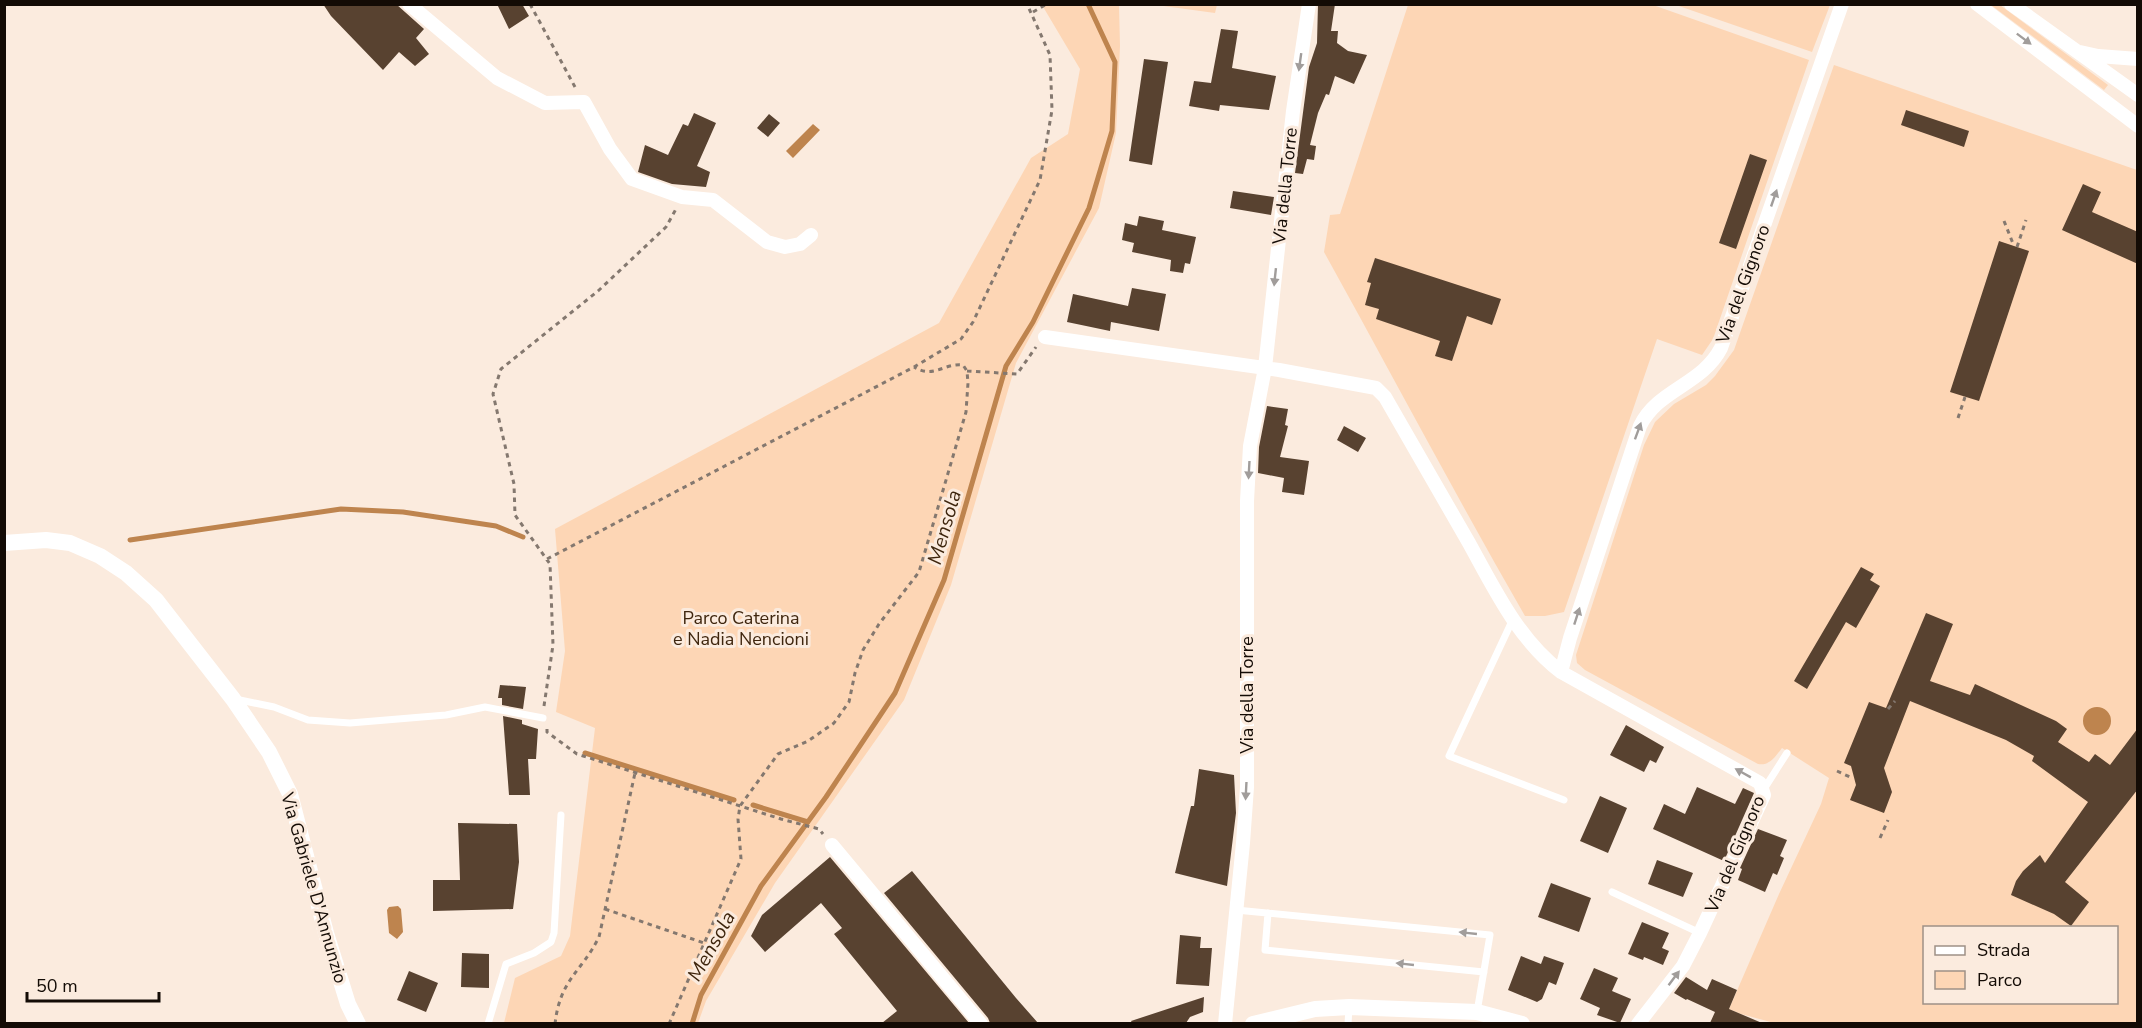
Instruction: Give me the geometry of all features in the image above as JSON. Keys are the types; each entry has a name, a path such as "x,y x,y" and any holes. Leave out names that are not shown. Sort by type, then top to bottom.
{"street":[{"path":"410,4 497,78 545,103 584,102 610,148 632,179 682,197 713,200 766,242 785,247 800,244 811,235"},
{"name":"Via della Torre","path":"1225,1023 1247,787 1247,501 1250,446 1265,368 1293,111 1309,4"},
{"name":"Via del Gignoro","path":"1561,672 1570,638 1640,426 1647,413 1663,398 1705,370 1721,348 1842,4"},
{"path":"1977,4 2138,126"},
{"path":"2011,4 2073,51 2138,95"},
{"path":"2073,51 2098,56 2138,59"},
{"path":"1045,337 1265,368"},
{"name":"Via del Gignoro","path":"1265,368 1365,385 1380,391 1530,645 1561,672 1761,783 1764,795 1701,933 1683,966 1638,1023"},
{"name":"Via Gabriele D'Annunzio","path":"4,543 46,540 70,543 100,556 126,573 156,600 233,699 268,752 290,794 326,933 348,1004 358,1023"},
{"path":"832,845 981,1023"},
{"path":"1253,1023 1315,1009 1349,1015 1477,1012 1522,1023"}],"lane":[{"path":"1513,619 1449,756 1564,800"},
{"path":"233,699 274,707 308,720 329,722 350,723 446,715 485,707 543,718"},
{"path":"1764,789 1787,753"},
{"path":"488,1023 506,964 534,953 551,942 554,933 561,814"},
{"path":"1612,892 1701,933"},
{"path":"1236,910 1490,935 1477,1012"},
{"path":"1268,913 1264,950 1484,972"}],"path":[{"path":"530,4 584,102"},
{"path":"547,559 914,367 960,339 973,322 1040,180 1052,110 1050,55 1027,4"},
{"path":"1032,13 1047,4"},
{"path":"682,197 666,227 598,291 501,369 493,394 514,484 515,514 550,564 553,645 543,718 548,732 578,754 819,830"},
{"path":"2004,221 2016,247 2026,220"},
{"path":"967,371 1017,374 1030,352 1045,337"},
{"path":"669,1023 741,859 738,819 740,806 778,754 808,741 834,723 849,702 863,650 879,624 919,572 966,412 967,371 963,365 954,364 932,373 914,367"},
{"path":"1958,418 1965,397"},
{"path":"1888,709 1895,701"},
{"path":"1837,771 1850,777"},
{"path":"555,1023 563,990 572,975 592,952 599,937 635,773"},
{"path":"1881,837 1888,820"},
{"path":"605,909 704,944"}],"green space":[{"path":"1217,4 1215,13 1156,5"},
{"name":"Parco Caterina e Nadia Nencioni","path":"1042,5 1119,5 1120,46 1116,133 1099,208 1016,363 951,585 904,700 775,883 706,1001 698,1023 504,1023 515,978 561,956 570,936 595,728 556,712 565,651 555,529 939,323 1031,158 1068,134 1080,69"},
{"path":"1408,5 1653,5 1809,60 1713,339 1702,355 1657,339 1564,612 1545,616 1525,616 1324,252 1330,215 1340,214"},
{"path":"1676,5 1830,5 1812,52"},
{"path":"1991,5 2000,5 2108,85 2104,90"},
{"path":"1834,65 2137,170 2137,1023 1778,1024 1729,1009 1821,804 1829,778 1782,748 1769,762 1758,764 1585,670 1577,663 1576,655 1644,445 1655,422 1674,404 1706,385 1734,350"}],"shaded area":[{"path":"813,124 820,130 793,158 786,151"},
{"path":"2097,707 2107,711 2111,721 2107,731 2097,735 2087,731 2083,721 2087,711"},
{"path":"398,906 401,909 403,932 397,939 389,933 387,910 389,907"}],"building":[{"path":"323,4 396,4 424,29 416,38 429,54 415,66 399,52 383,70 331,16"},
{"path":"497,4 522,4 529,16 509,29"},
{"path":"1318,4 1335,4 1331,31 1338,31 1337,43 1348,51 1367,55 1354,84 1335,76 1329,95 1326,94 1318,113 1310,145 1316,146 1314,160 1307,159 1303,174 1295,173 1309,67 1317,43"},
{"path":"1221,29 1238,31 1232,68 1276,76 1269,110 1220,105 1219,111 1189,106 1194,81 1211,83"},
{"path":"1144,59 1168,62 1152,165 1129,161"},
{"path":"1906,110 1969,131 1964,147 1901,125"},
{"path":"694,113 716,123 697,166 710,172 706,187 672,184 638,172 645,145 668,155 683,124 688,126"},
{"path":"769,114 780,123 768,137 757,128"},
{"path":"1750,154 1767,160 1736,249 1719,243"},
{"path":"2083,184 2101,192 2092,212 2138,232 2138,264 2062,230"},
{"path":"1233,191 1274,197 1271,215 1230,208"},
{"path":"1139,216 1164,221 1162,230 1196,237 1190,264 1185,263 1183,273 1170,271 1171,260 1132,252 1134,243 1122,240 1125,223 1137,226"},
{"path":"1999,241 2029,251 1979,401 1950,392"},
{"path":"1375,258 1501,299 1492,325 1467,316 1452,361 1435,356 1440,341 1376,319 1379,309 1365,305 1371,283 1367,282"},
{"path":"1132,288 1166,294 1159,331 1111,322 1110,331 1067,322 1073,294 1128,306"},
{"path":"1267,406 1288,409 1285,425 1288,426 1280,457 1309,461 1304,495 1282,492 1284,478 1258,473 1259,447"},
{"path":"1344,426 1366,438 1358,452 1337,440"},
{"path":"1861,567 1874,574 1870,580 1880,586 1856,628 1846,622 1807,689 1794,681"},
{"path":"1926,613 1953,624 1930,681 1970,695 1975,684 2056,721 2067,729 2058,742 2089,762 2095,754 2110,765 2138,728 2138,789 2065,882 2089,902 2071,926 2054,914 2011,895 2023,871 2040,855 2045,863 2088,802 2032,761 2034,756 2006,740 1910,701 1884,768 1892,792 1884,813 1850,800 1856,785 1851,766 1844,763 1869,702 1886,708"},
{"path":"500,685 526,687 523,709 502,705 502,698 498,698"},
{"path":"503,716 522,720 522,724 538,729 536,759 528,759 530,795 509,795"},
{"path":"1626,725 1664,747 1656,763 1650,760 1644,772 1610,755"},
{"path":"1199,769 1234,775 1236,813 1227,886 1175,873 1191,806 1194,806"},
{"path":"1697,787 1735,804 1743,788 1754,793 1724,861 1653,829 1664,804 1685,814"},
{"path":"1600,796 1627,808 1608,853 1580,841"},
{"path":"458,823 517,824 519,862 513,909 433,911 433,880 460,880"},
{"path":"1758,829 1787,840 1780,856 1784,858 1777,875 1773,873 1765,892 1738,880 1742,869 1740,868"},
{"path":"830,857 969,1023 882,1023 897,1011 834,934 842,928 821,903 765,952 751,936 762,915"},
{"path":"1657,860 1693,873 1683,897 1648,884"},
{"path":"912,871 1038,1023 990,1023 884,893"},
{"path":"1551,883 1591,898 1579,932 1538,917"},
{"path":"1642,922 1669,933 1662,948 1669,951 1663,965 1644,957 1643,960 1628,954"},
{"path":"1180,935 1201,937 1200,948 1212,948 1209,986 1176,984"},
{"path":"462,953 489,954 489,988 461,987"},
{"path":"1521,956 1541,964 1544,956 1564,963 1556,985 1549,982 1542,999 1537,1002 1508,990"},
{"path":"1594,968 1618,978 1612,991 1631,999 1620,1023 1597,1015 1600,1008 1580,999"},
{"path":"409,971 438,983 426,1012 397,1000"},
{"path":"1686,977 1707,990 1712,979 1737,990 1729,1009 1762,1023 1710,1023 1715,1012 1674,993"},
{"path":"1204,997 1203,1012 1190,1017 1186,1023 1132,1023 1131,1021"}],"waterway":[{"name":"Mensola","path":"692,1024 701,995 761,886 826,797 895,693 944,580 1006,366 1033,322 1089,208 1112,131 1115,62 1088,4"},
{"path":"130,540 341,509 403,512 496,526 523,537"},
{"path":"585,753 734,800"},
{"path":"753,805 808,822"}]}
